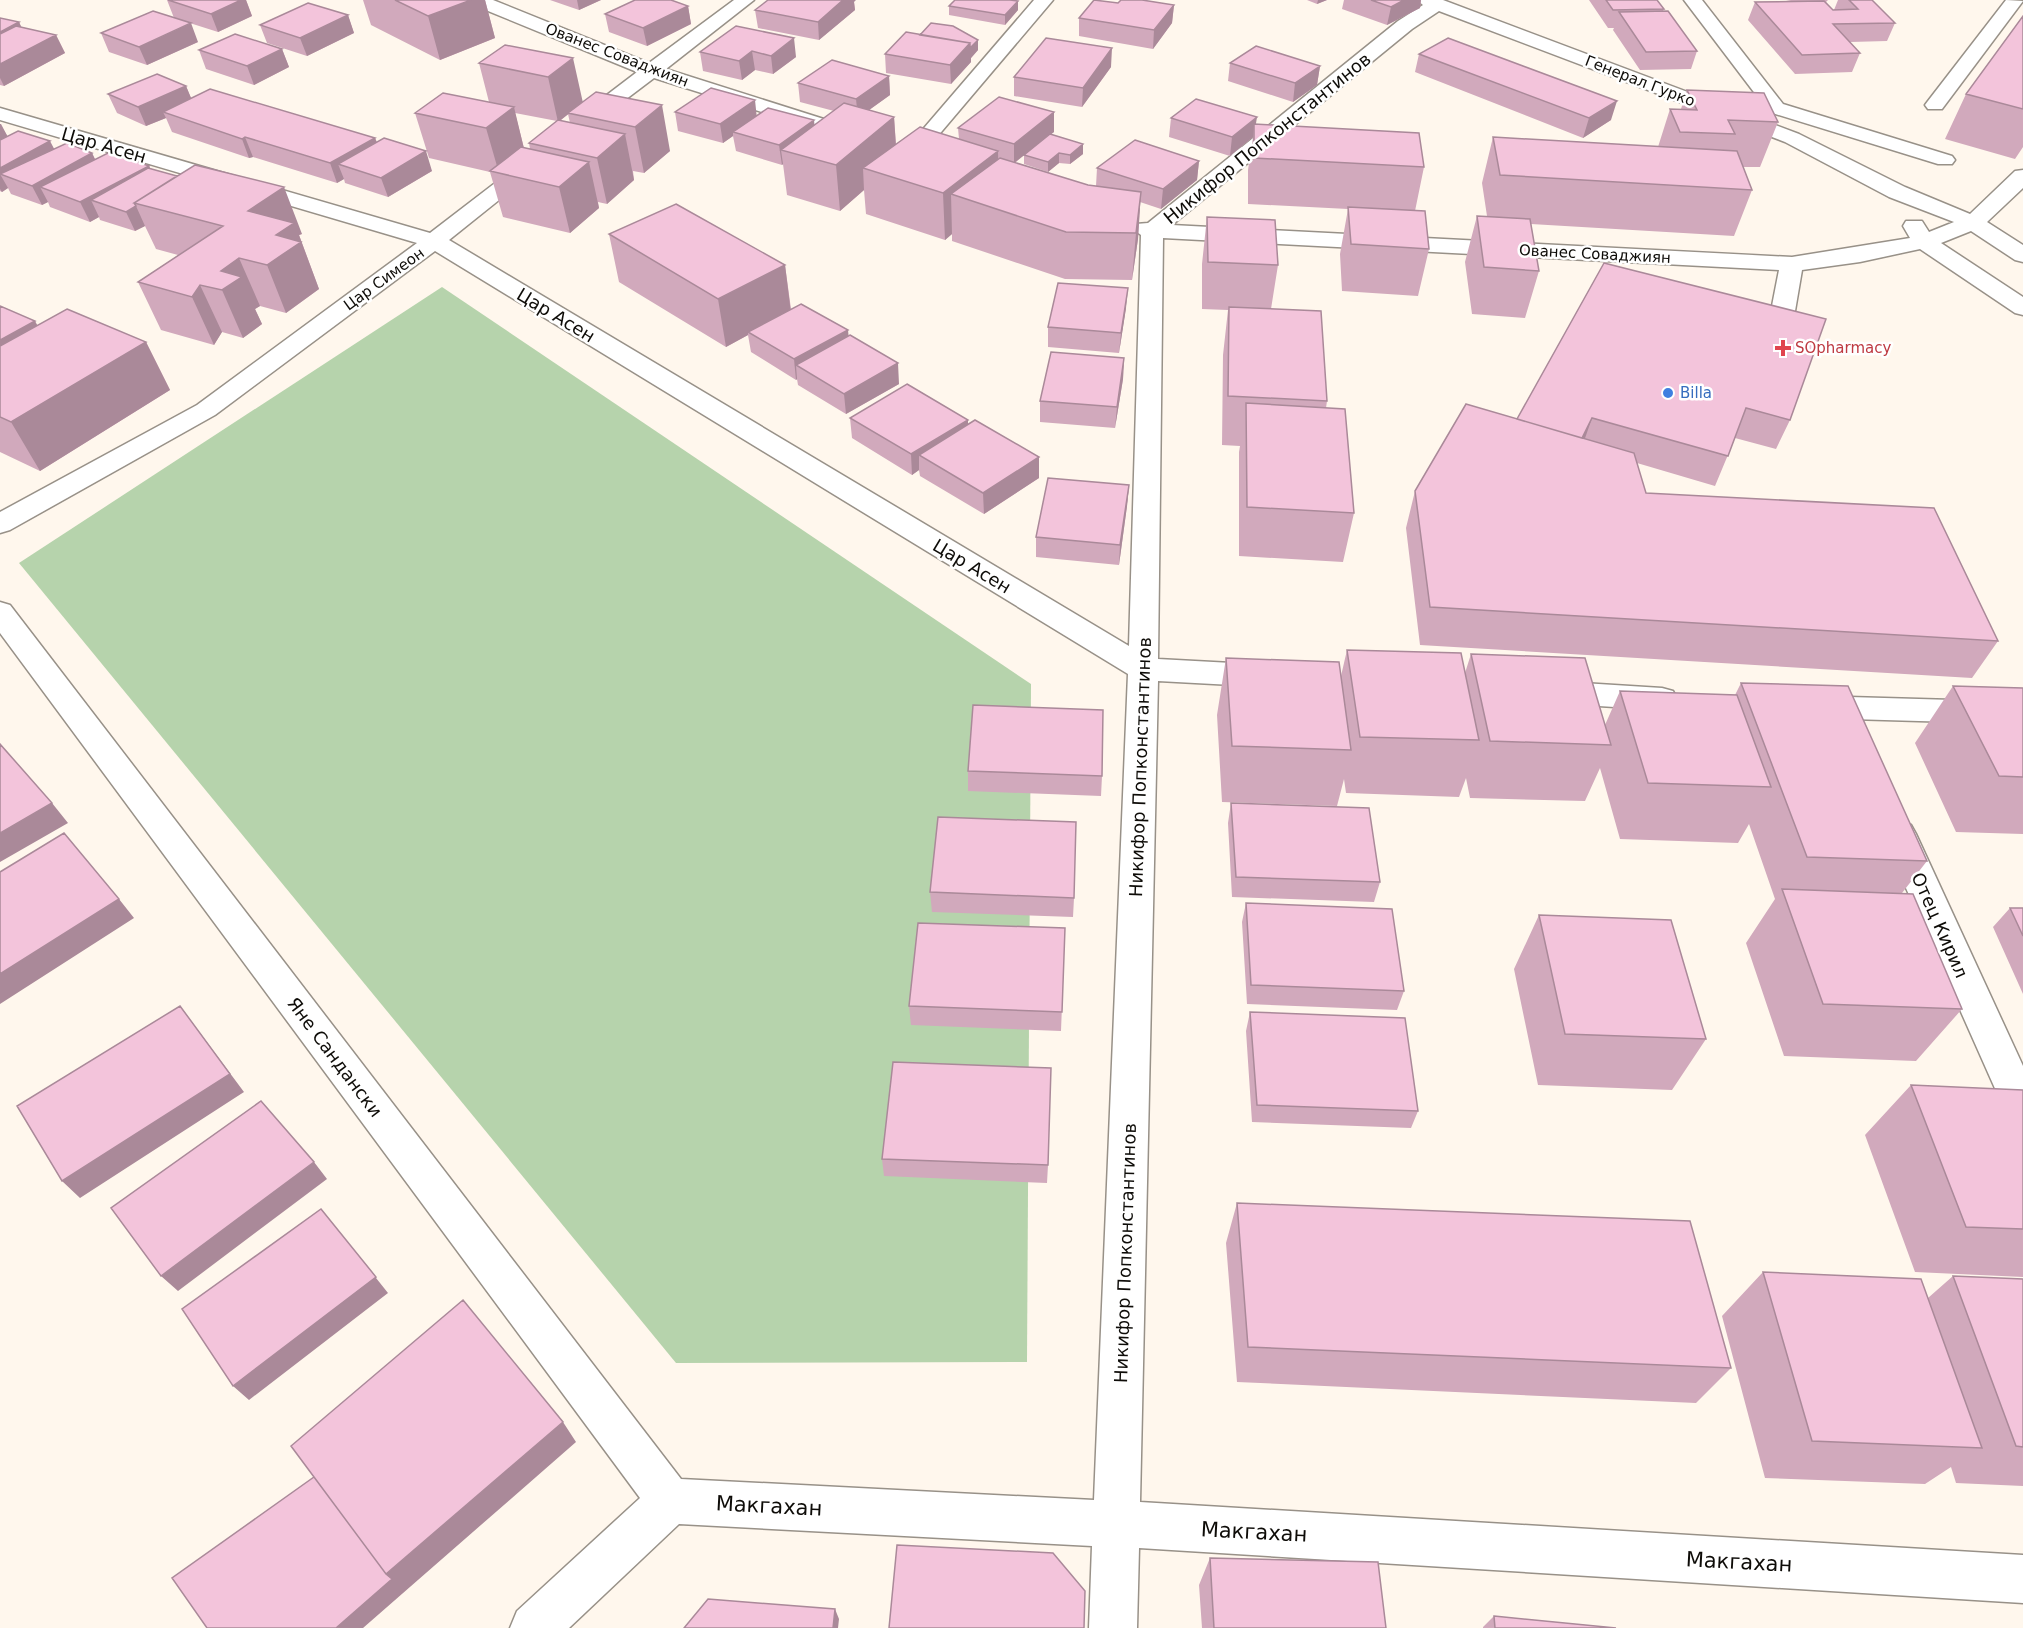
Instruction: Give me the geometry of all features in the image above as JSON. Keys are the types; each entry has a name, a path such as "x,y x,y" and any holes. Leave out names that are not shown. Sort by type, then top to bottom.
{"street":[{"name":"Ованес Соваджиян","path":"477,0 650,70 936,160"},
{"path":"565,137 650,70 745,0"},
{"path":"913,153 1044,0"},
{"path":"1693,0 1776,108 1945,160"},
{"path":"1935,105 2015,0"},
{"name":"Никифор Попконстантинов","path":"1113,1628 1143,669 1141,228 1432,2"},
{"name":"Генерал Гурко","path":"1432,2 1792,138 1847,164 1897,192 1972,222 2023,255"},
{"name":"Цар Асен","path":"0,114 434,242 1143,669 1297,678"},
{"name":"Цар Симеон","path":"0,524 206,410 434,242 546,152"},
{"path":"1972,222 2023,176"},
{"path":"1897,192 1923,241 2023,308"},
{"name":"Ованес Соваджиян","path":"1141,228 1792,264 1858,255 1923,241 1972,222"},
{"path":"1783,311 1792,264"},
{"name":"Яне Сандански","path":"0,612 670,1501"},
{"path":"1522,691 1688,700"},
{"path":"1795,706 2023,713"},
{"path":"1842,709 1857,741"},
{"name":"Отец Кирил","path":"1886,806 2023,1108"},
{"path":"534,1628 670,1501"},
{"name":"Макгахан","path":"670,1501 1116,1524 2023,1579"}],"green space":[{"path":"442,287 1031,684 1027,1362 676,1363 19,563"}],"building":[{"path":"168,0 241,0 211,14"},
{"path":"395,0 471,0 428,16"},
{"path":"635,0 671,0 688,6 643,28 605,14"},
{"path":"768,0 843,0 818,22 755,10"},
{"path":"955,0 1018,1 1005,15 949,6"},
{"path":"1094,0 1118,3 1121,0 1142,0 1174,5 1154,30 1079,18"},
{"path":"1371,0 1404,0 1391,7"},
{"path":"1606,0 1657,0 1664,9 1613,10"},
{"path":"1849,0 1872,0 1895,23 1833,24 1860,53 1802,55 1755,2 1824,1 1833,10 1858,9"},
{"path":"308,3 348,15 300,38 260,25"},
{"path":"153,11 191,23 139,47 101,33"},
{"path":"1668,11 1697,51 1646,52 1619,12"},
{"path":"2023,16 2023,109 1966,94"},
{"path":"0,18 19,22 0,32"},
{"path":"931,23 953,26 978,40 970,48 970,43 920,35"},
{"path":"16,26 56,35 0,64 0,34"},
{"path":"736,26 794,38 771,56 752,51 739,61 700,52"},
{"path":"906,32 970,43 950,65 885,54"},
{"path":"235,34 282,49 247,66 199,50"},
{"path":"1046,38 1112,48 1083,88 1014,77"},
{"path":"1448,38 1617,101 1589,118 1419,54"},
{"path":"505,45 573,58 548,77 479,63"},
{"path":"1256,46 1320,66 1295,83 1230,63"},
{"path":"832,60 889,76 856,99 798,83"},
{"path":"157,74 186,86 138,107 108,94"},
{"path":"711,88 755,100 720,124 675,112"},
{"path":"210,89 375,138 330,163 245,137 242,139 163,112"},
{"path":"1687,90 1764,93 1778,122 1728,120 1735,134 1680,132 1670,109 1697,110"},
{"path":"596,92 662,105 635,127 568,113"},
{"path":"443,93 514,107 486,128 415,113"},
{"path":"999,97 1054,112 1014,144 958,128"},
{"path":"1196,99 1257,117 1232,137 1171,118"},
{"path":"844,103 894,117 836,165 781,150"},
{"path":"768,108 814,120 779,145 733,132"},
{"path":"558,120 625,134 597,158 529,143"},
{"path":"1254,124 1419,133 1424,167 1254,158"},
{"path":"920,127 998,151 943,193 863,168"},
{"path":"18,131 50,141 0,168 0,140"},
{"path":"1050,134 1083,144 1070,155 1059,153 1048,162 1024,155"},
{"path":"1493,137 1737,151 1752,190 1500,175"},
{"path":"384,138 426,151 381,178 338,164"},
{"path":"1135,140 1199,161 1163,189 1097,168"},
{"path":"67,143 92,153 32,186 0,174"},
{"path":"521,147 589,162 559,187 490,171"},
{"path":"110,152 149,166 80,202 40,187"},
{"path":"1000,158 1088,185 1141,192 1136,233 1066,232 951,194"},
{"path":"195,165 284,187 248,211 294,223 276,235 301,242 267,265 239,258 221,271 242,277 222,290 200,285 192,297 138,282 223,226 134,203"},
{"path":"148,168 177,176 134,203 136,206 126,212 91,200"},
{"path":"676,204 785,265 718,299 609,234"},
{"path":"1348,207 1425,211 1429,249 1351,244"},
{"path":"1477,216 1530,219 1539,271 1484,267"},
{"path":"1207,217 1275,220 1278,265 1208,262"},
{"name":"Billa","path":"1604,263 1826,319 1790,420 1746,408 1728,456 1592,418 1582,438 1517,419"},
{"path":"1058,283 1128,288 1121,333 1048,327"},
{"path":"801,304 848,330 794,359 748,332"},
{"path":"0,306 35,321 0,340"},
{"path":"1229,307 1321,311 1327,401 1228,396"},
{"path":"67,309 146,342 11,422 0,417 0,346"},
{"path":"850,335 898,363 844,394 796,365"},
{"path":"1051,352 1124,358 1117,407 1040,401"},
{"path":"907,384 968,420 911,454 850,418"},
{"path":"1246,403 1345,409 1354,513 1247,507"},
{"path":"1466,404 1634,453 1646,493 1934,508 1998,641 1430,607 1415,491"},
{"path":"975,420 1039,457 983,493 919,455"},
{"path":"1048,478 1129,485 1120,545 1036,537"},
{"path":"1347,650 1461,653 1479,740 1360,737"},
{"path":"1471,654 1585,658 1611,745 1490,741"},
{"path":"1226,658 1339,662 1351,750 1232,746"},
{"path":"1741,683 1848,686 1927,861 1807,857"},
{"path":"1953,686 2023,688 2023,777 1999,776"},
{"path":"1620,691 1737,695 1771,787 1648,783"},
{"path":"973,705 1103,710 1102,776 968,771"},
{"path":"0,744 52,803 0,833"},
{"path":"1231,803 1369,808 1380,882 1236,877"},
{"path":"938,817 1076,822 1074,898 930,892"},
{"path":"64,833 119,899 0,974 0,872"},
{"path":"1782,889 1913,894 1962,1009 1823,1004"},
{"path":"1246,903 1392,909 1404,991 1251,985"},
{"path":"2010,908 2023,908 2023,936"},
{"path":"1539,915 1671,920 1706,1039 1565,1034"},
{"path":"918,923 1065,928 1062,1012 909,1006"},
{"path":"180,1006 230,1074 62,1181 17,1106"},
{"path":"1250,1012 1405,1018 1418,1111 1257,1105"},
{"path":"893,1062 1051,1068 1048,1165 882,1159"},
{"path":"1911,1085 2023,1090 2023,1229 1966,1227"},
{"path":"261,1101 314,1162 161,1276 111,1208"},
{"path":"1237,1203 1690,1221 1731,1368 1248,1347"},
{"path":"321,1209 376,1277 233,1386 182,1309"},
{"path":"1763,1272 1921,1279 1982,1448 1812,1441"},
{"path":"1953,1276 2023,1279 2023,1447 2016,1446"},
{"path":"463,1300 563,1422 386,1574 291,1446"},
{"path":"314,1477 392,1579 336,1628 207,1628 172,1578"},
{"path":"897,1545 1053,1553 1085,1591 1084,1628 889,1628"},
{"path":"1210,1558 1378,1562 1386,1628 1214,1628"},
{"path":"708,1599 835,1609 833,1628 684,1628"},
{"path":"1494,1616 1616,1628 1495,1628"}],"place":[{"name":"SOpharmacy","path":"1783,348"},
{"name":"Billa","path":"1668,393"}]}
